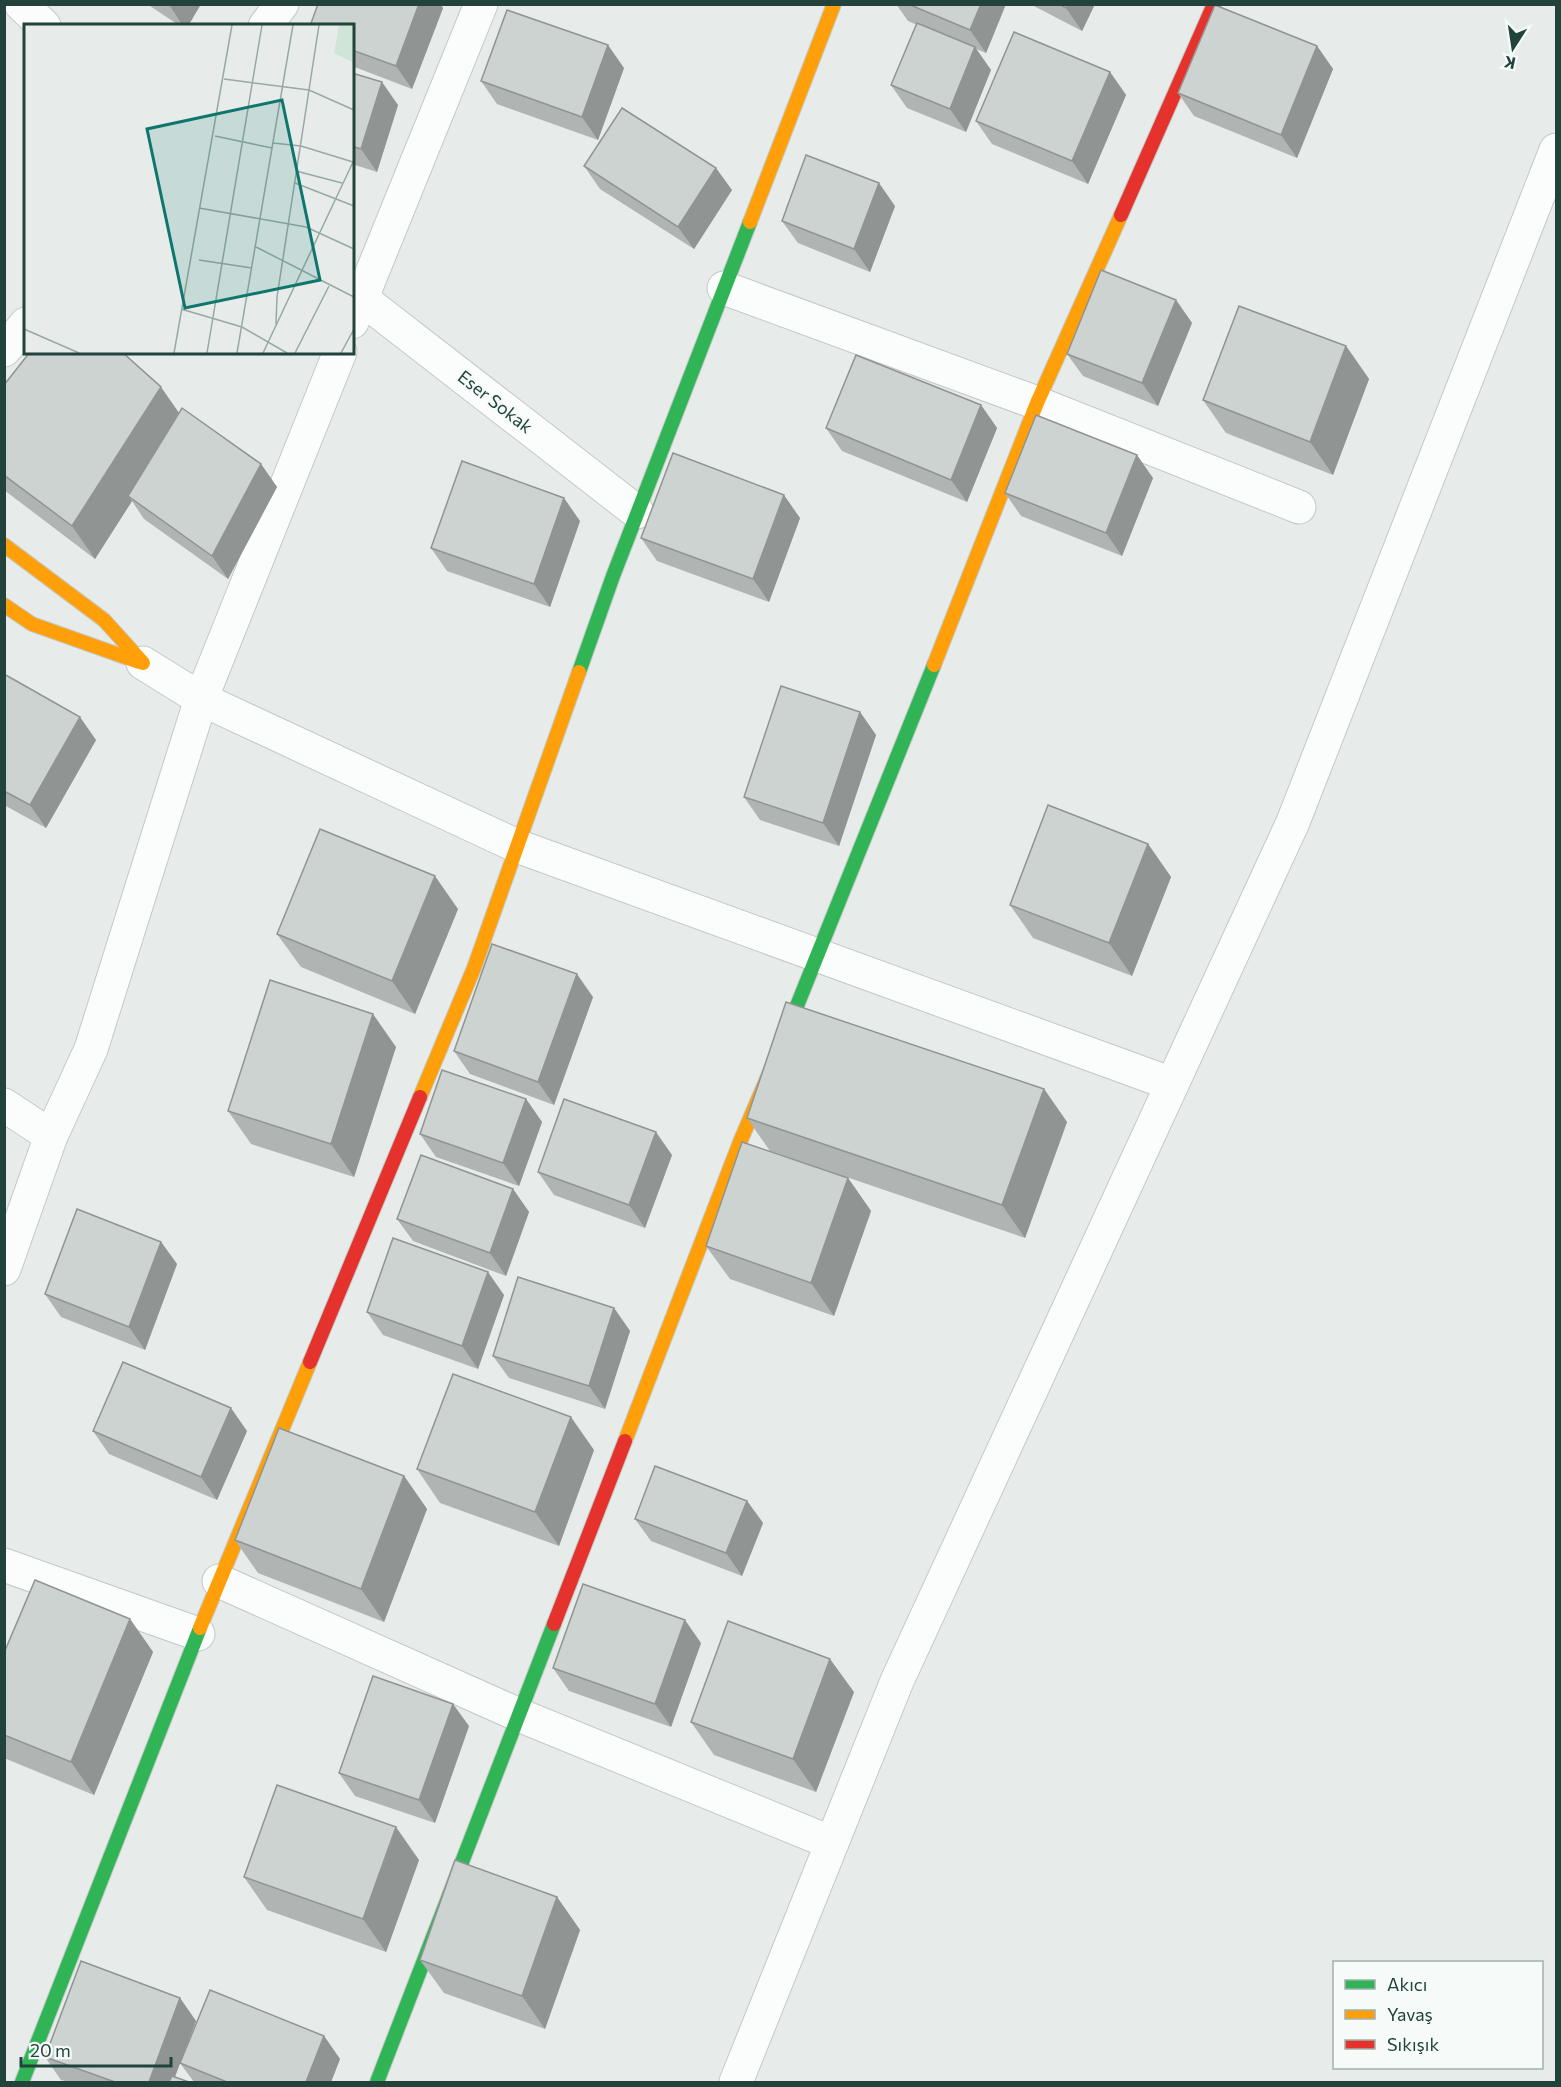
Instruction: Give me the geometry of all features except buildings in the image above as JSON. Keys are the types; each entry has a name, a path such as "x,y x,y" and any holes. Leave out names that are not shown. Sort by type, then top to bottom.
{"street":[{"path":"21,4 42,24"},
{"path":"267,24 282,4"},
{"path":"356,304 482,4"},
{"path":"22,2082 219,1581 474,968 637,512 834,4"},
{"path":"377,2082 740,1143 819,956 1037,403 1214,4"},
{"path":"736,2082 897,1681 1293,822 1557,150"},
{"path":"724,288 1037,403 1299,507"},
{"name":"Eser Sokak","path":"356,304 637,512"},
{"path":"4,350 24,326"},
{"path":"5,1266 51,1136 91,1049 201,699 339,354"},
{"path":"4,545 104,620 143,663"},
{"path":"4,605 33,624 143,663 201,699 517,846 1172,1084"},
{"path":"4,1105 51,1136"},
{"path":"4,1565 198,1634"},
{"path":"219,1581 519,1715 832,1844"}],"traffic: fast":[{"path":"579,672 613,576 750,222"},
{"path":"780,1048 934,665"},
{"path":"377,2082 554,1624"},
{"path":"22,2082 200,1628"}],"traffic: slow":[{"path":"750,222 834,4"},
{"path":"934,665 1037,403 1121,215"},
{"path":"4,545 104,620 143,663"},
{"path":"4,605 32,624 139,662"},
{"path":"420,1097 474,968 579,672"},
{"path":"625,1441 740,1142 780,1048"},
{"path":"200,1628 310,1362"}],"traffic: jam":[{"path":"1121,215 1214,4"},
{"path":"310,1362 420,1097"},
{"path":"554,1624 625,1441"}]}
